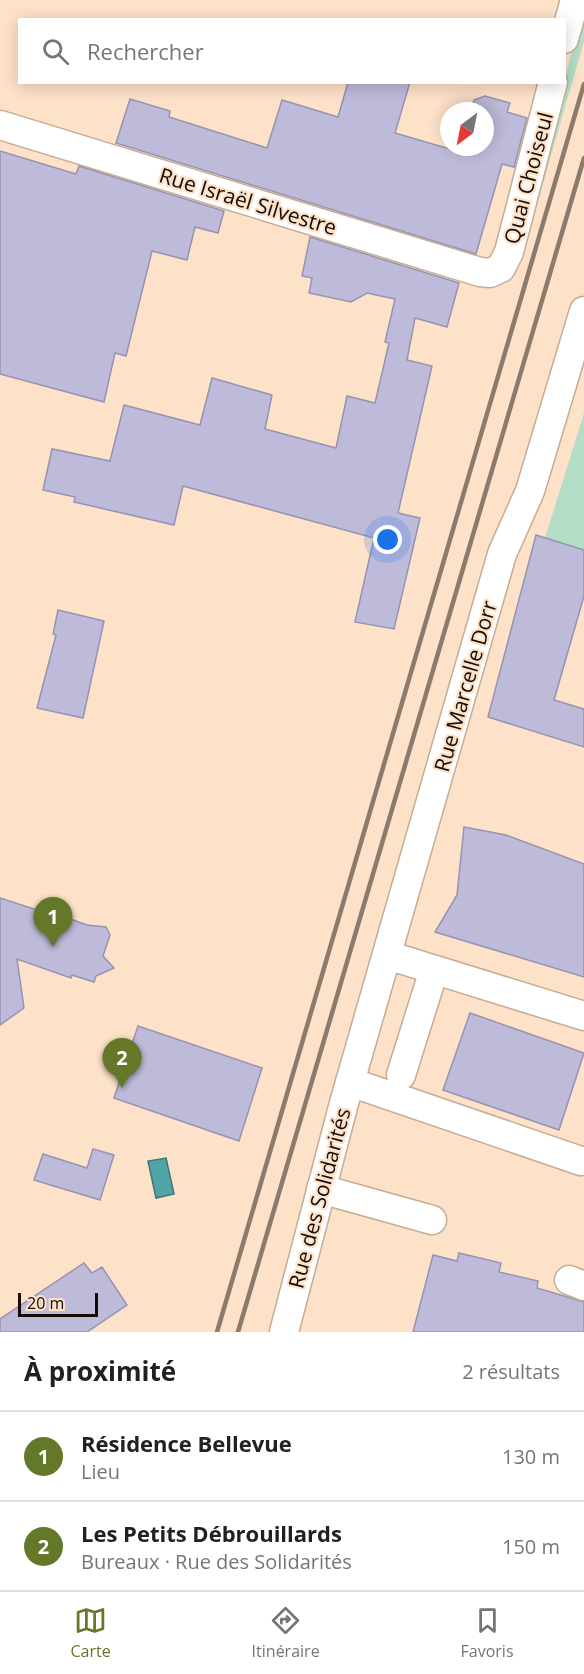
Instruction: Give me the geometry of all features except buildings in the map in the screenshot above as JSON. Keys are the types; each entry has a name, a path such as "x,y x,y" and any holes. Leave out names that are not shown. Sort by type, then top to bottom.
{"street":[{"path":"566,32 575,0"},
{"name":"Quai Choiseul","path":"496,271 501,268 509,252 552,84"},
{"name":"Rue Israël Silvestre","path":"0,125 480,272 496,271"},
{"name":"Rue Marcelle Dorr","path":"353,1073 502,554 530,491 584,310"},
{"path":"387,955 584,1016"},
{"path":"401,1075 434,970"},
{"path":"353,1073 581,1161"},
{"name":"Rue des Solidarités","path":"284,1332 353,1073"},
{"path":"321,1190 432,1220"}],"green space":[{"path":"584,5 584,41 521,261 520,253 564,84 566,84 566,75"},
{"path":"584,413 584,550 545,538"}],"water":[{"path":"166,1158 174,1194 156,1198 148,1161"}],"railway":[{"path":"217,1332 584,84"},
{"path":"238,1332 584,158"}],"place":[{"name":"Résidence Bellevue","path":"53,947"},
{"name":"Les Petits Débrouillards","path":"122,1088"}]}
